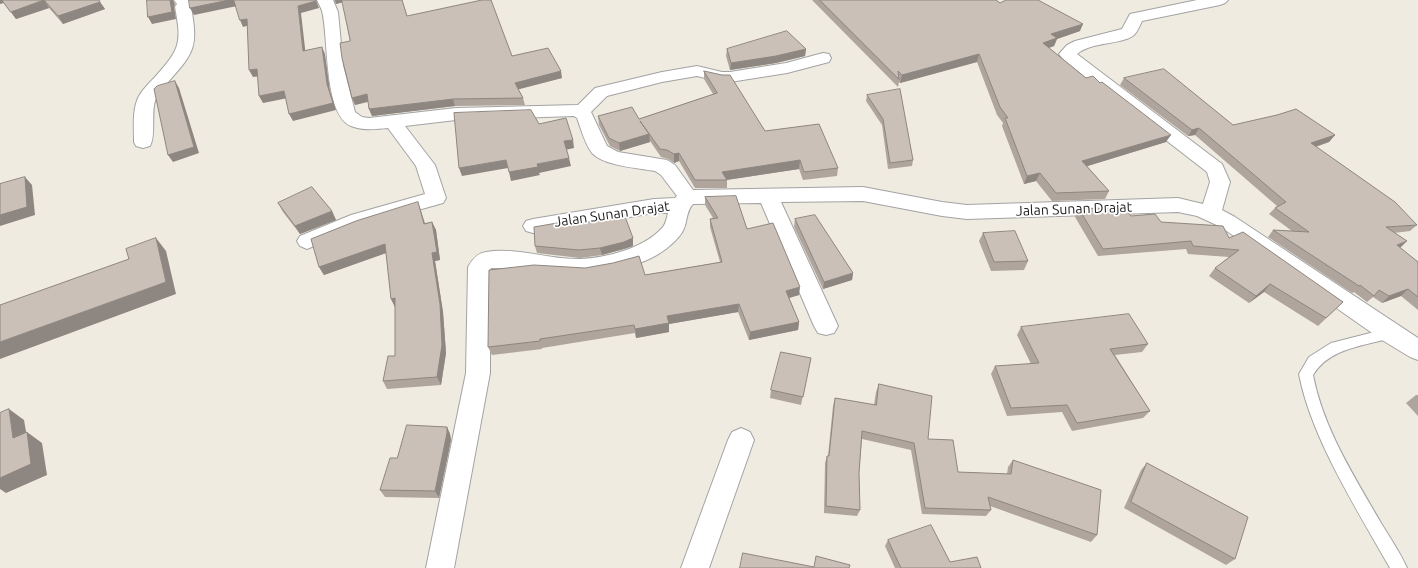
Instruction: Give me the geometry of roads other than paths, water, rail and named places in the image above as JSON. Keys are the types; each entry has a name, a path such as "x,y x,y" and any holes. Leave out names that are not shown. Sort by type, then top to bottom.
{"street":[{"path":"143,142 143,118 148,96 182,58 186,50 188,34 183,7 185,4 182,0"},
{"path":"325,0 330,12 336,71 347,114 357,122 369,124 456,114 568,110 581,112 601,92 662,77 697,71 722,77 730,77 787,68 823,58"},
{"path":"1211,212 1220,182 1215,169 1067,54 1070,50 1086,44 1128,32 1131,29 1133,20 1136,17 1220,0"},
{"name":"Jalan Sunan Drajat","path":"581,112 585,116 599,149 607,155 617,158 660,165 668,170 684,201"},
{"path":"307,241 358,220 436,198 425,165 393,122"},
{"name":"Jalan Sunan Drajat","path":"533,226 684,201 837,193 863,194 942,209 967,212 1178,205 1211,212 1228,222 1390,333 1418,350"},
{"path":"768,196 826,326"},
{"path":"440,568 478,373 479,266 486,260 512,260 580,267 611,262 641,254 662,240 674,229 684,201"},
{"path":"695,568 741,440"}],"lane":[{"path":"1390,333 1336,348 1314,361 1306,374 1315,412 1348,480 1399,568"}]}
